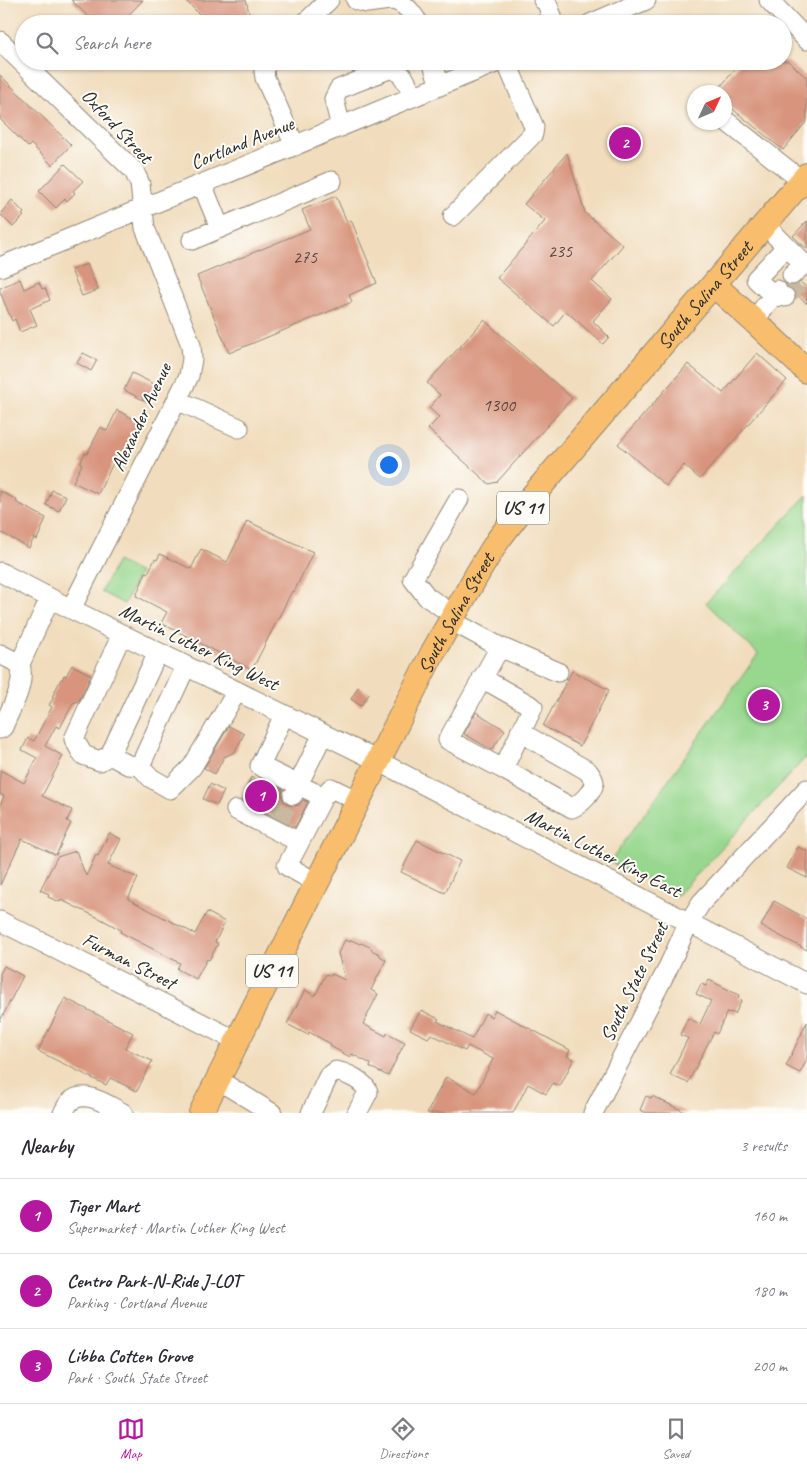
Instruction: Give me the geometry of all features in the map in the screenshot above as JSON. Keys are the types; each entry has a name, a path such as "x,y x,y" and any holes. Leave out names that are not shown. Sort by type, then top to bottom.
{"main road":[{"name":"South Salina Street","path":"201,1113 433,652 498,540 529,500 804,178"},
{"path":"714,285 807,371"}],"street":[{"path":"313,15 328,0"},
{"path":"356,0 367,3 396,0 404,5 412,15"},
{"path":"541,15 537,3 541,0 546,1 552,15"},
{"path":"611,15 646,0"},
{"path":"769,0 783,15"},
{"path":"792,24 807,40"},
{"name":"Oxford Street","path":"0,40 15,55"},
{"name":"Oxford Street","path":"31,70 134,171 140,184 143,208"},
{"path":"264,70 265,78 295,146"},
{"path":"341,127 334,99 335,94 339,89 386,70"},
{"path":"396,70 401,73 413,97"},
{"path":"435,70 440,86"},
{"name":"Cortland Avenue","path":"0,267 478,70"},
{"path":"453,216 533,134 534,127 510,70"},
{"path":"732,125 804,178"},
{"path":"192,240 332,181"},
{"path":"202,184 220,228"},
{"name":"Alexander Avenue","path":"71,608 189,376 192,359 191,345 145,228 143,208"},
{"path":"765,225 786,247 799,274"},
{"path":"754,321 779,294 756,279 786,247"},
{"path":"178,400 238,428"},
{"path":"459,499 413,578 427,597 470,632 558,672"},
{"name":"Martin Luther King West","path":"0,572 378,761"},
{"path":"0,729 3,727 20,685 22,672 20,664 50,598"},
{"path":"122,634 74,739 82,755 100,761 110,755 158,652"},
{"path":"500,647 448,740 572,808 580,805 594,783 588,772 520,732"},
{"path":"0,654 20,664"},
{"path":"140,766 186,666"},
{"path":"482,678 533,707 503,769"},
{"path":"110,755 128,765 140,766 151,778 170,789 192,767 237,691"},
{"path":"284,714 260,766 305,794 331,788 358,801"},
{"path":"317,883 287,866 285,832 305,794 323,734"},
{"name":"Martin Luther King East","path":"378,761 807,984"},
{"name":"South State Street","path":"593,1113 666,972 689,922 702,903 805,794"},
{"path":"236,810 285,832"},
{"name":"Furman Street","path":"0,921 237,1041"},
{"path":"314,1112 328,1077 336,1071 366,1086 368,1092 357,1113"},
{"path":"218,1080 272,1113"},
{"path":"65,1110 69,1102 77,1097 85,1096 96,1099 123,1113"}],"green space":[{"path":"807,495 807,756 677,896 610,862 758,654 706,603"},
{"path":"117,561 140,573 124,604 101,592"}],"building":[{"path":"71,0 143,0 129,15 87,15"},
{"path":"185,0 246,0 250,15 200,15"},
{"path":"792,65 807,78 807,121 783,150 732,109 732,85 722,85 734,70 792,70"},
{"path":"0,75 71,145 52,165 31,144 28,147 0,119"},
{"path":"567,153 585,213 623,245 592,281 612,299 593,321 609,337 603,344 566,311 554,326 497,278 545,221 524,204"},
{"path":"65,164 83,181 73,191 75,193 67,201 65,199 56,208 39,191"},
{"path":"336,196 347,222 351,220 377,283 349,295 352,302 229,353 197,276 310,229 302,210"},
{"path":"12,200 24,213 22,215 24,216 13,227 0,214"},
{"path":"807,221 807,249 793,236"},
{"path":"87,264 98,290 82,296 71,270"},
{"path":"20,279 24,289 39,282 42,289 45,288 50,300 30,309 37,325 20,332 15,319 12,321 0,288"},
{"path":"800,282 807,288 807,304 787,285 794,286"},
{"path":"484,320 572,398 497,482 489,484 428,429 439,417 429,408 440,395 427,383"},
{"path":"83,353 97,360 91,371 77,363"},
{"path":"757,353 787,380 700,479 684,465 666,486 618,444 688,364 723,393"},
{"path":"132,373 156,385 147,402 124,390"},
{"path":"117,410 141,423 122,458 117,455 98,494 73,482 85,453 87,454 101,427 107,431"},
{"path":"52,490 66,496 59,511 46,505"},
{"path":"0,491 46,518 37,540 34,538 29,548 0,532"},
{"path":"247,521 313,552 252,670 161,623 167,612 136,596 146,572 148,573 155,559 157,560 160,554 191,569 201,549 227,562"},
{"path":"72,665 91,675 79,701 73,703 60,728 56,726 45,746 63,756 42,796 72,810 67,821 71,823 56,855 22,839 0,885 0,805 4,796 0,794 0,770 24,783 37,758 22,750 28,738 34,741 52,707 49,705 61,679 64,675 66,676"},
{"path":"572,671 609,690 580,746 543,726"},
{"path":"358,687 369,694 361,706 351,699"},
{"path":"476,712 505,730 492,750 464,734"},
{"path":"229,726 244,734 235,752 224,757 215,774 204,768"},
{"path":"251,777 283,790 283,801 288,805 299,805 303,800 308,802 295,827 241,800"},
{"path":"210,784 224,791 217,805 203,799"},
{"path":"109,833 121,839 108,865 138,878 128,899 195,934 207,912 225,922 215,942 218,944 196,979 177,969 180,963 120,932 121,930 101,919 61,900 60,902 48,897 49,894 40,890 57,857 76,851 86,876"},
{"path":"417,840 460,861 445,893 401,872"},
{"path":"798,847 807,851 807,878 787,868"},
{"path":"774,901 807,919 807,950 761,926"},
{"path":"345,940 350,942 351,940 372,948 371,950 380,954 386,960 371,990 378,994 363,1024 386,1036 387,1033 405,1042 388,1076 370,1067 371,1064 352,1054 350,1057 309,1032 308,1035 287,1024 305,990 315,996 326,974 331,976 332,974 345,980 338,953"},
{"path":"4,966 23,976 0,1021 0,974"},
{"path":"709,980 739,995 738,998 742,1000 735,1014 727,1012 717,1034 714,1032 688,1083 670,1075 688,1038 680,1035 688,1018 700,1024 711,1001 696,994 701,984 706,986"},
{"path":"65,998 133,1033 125,1048 152,1061 137,1091 110,1078 106,1085 38,1051"},
{"path":"421,1010 439,1019 437,1021 472,1039 485,1013 491,1017 495,1010 570,1050 567,1056 574,1059 560,1086 553,1083 546,1094 528,1084 513,1113 427,1113 446,1077 476,1093 493,1059 468,1046 465,1051 431,1034 428,1038 410,1029"},
{"path":"807,1022 807,1060 800,1073 786,1066"},
{"path":"646,1096 651,1098 652,1096 687,1113 647,1113 640,1110"}],"tunnel":[{"path":"785,297 800,282"},
{"path":"277,823 293,795"}],"place":[{"name":"Centro Park-N-Ride J-LOT","path":"625,143"},
{"name":"Libba Cotten Grove","path":"764,705"},
{"name":"Tiger Mart","path":"261,796"}]}
